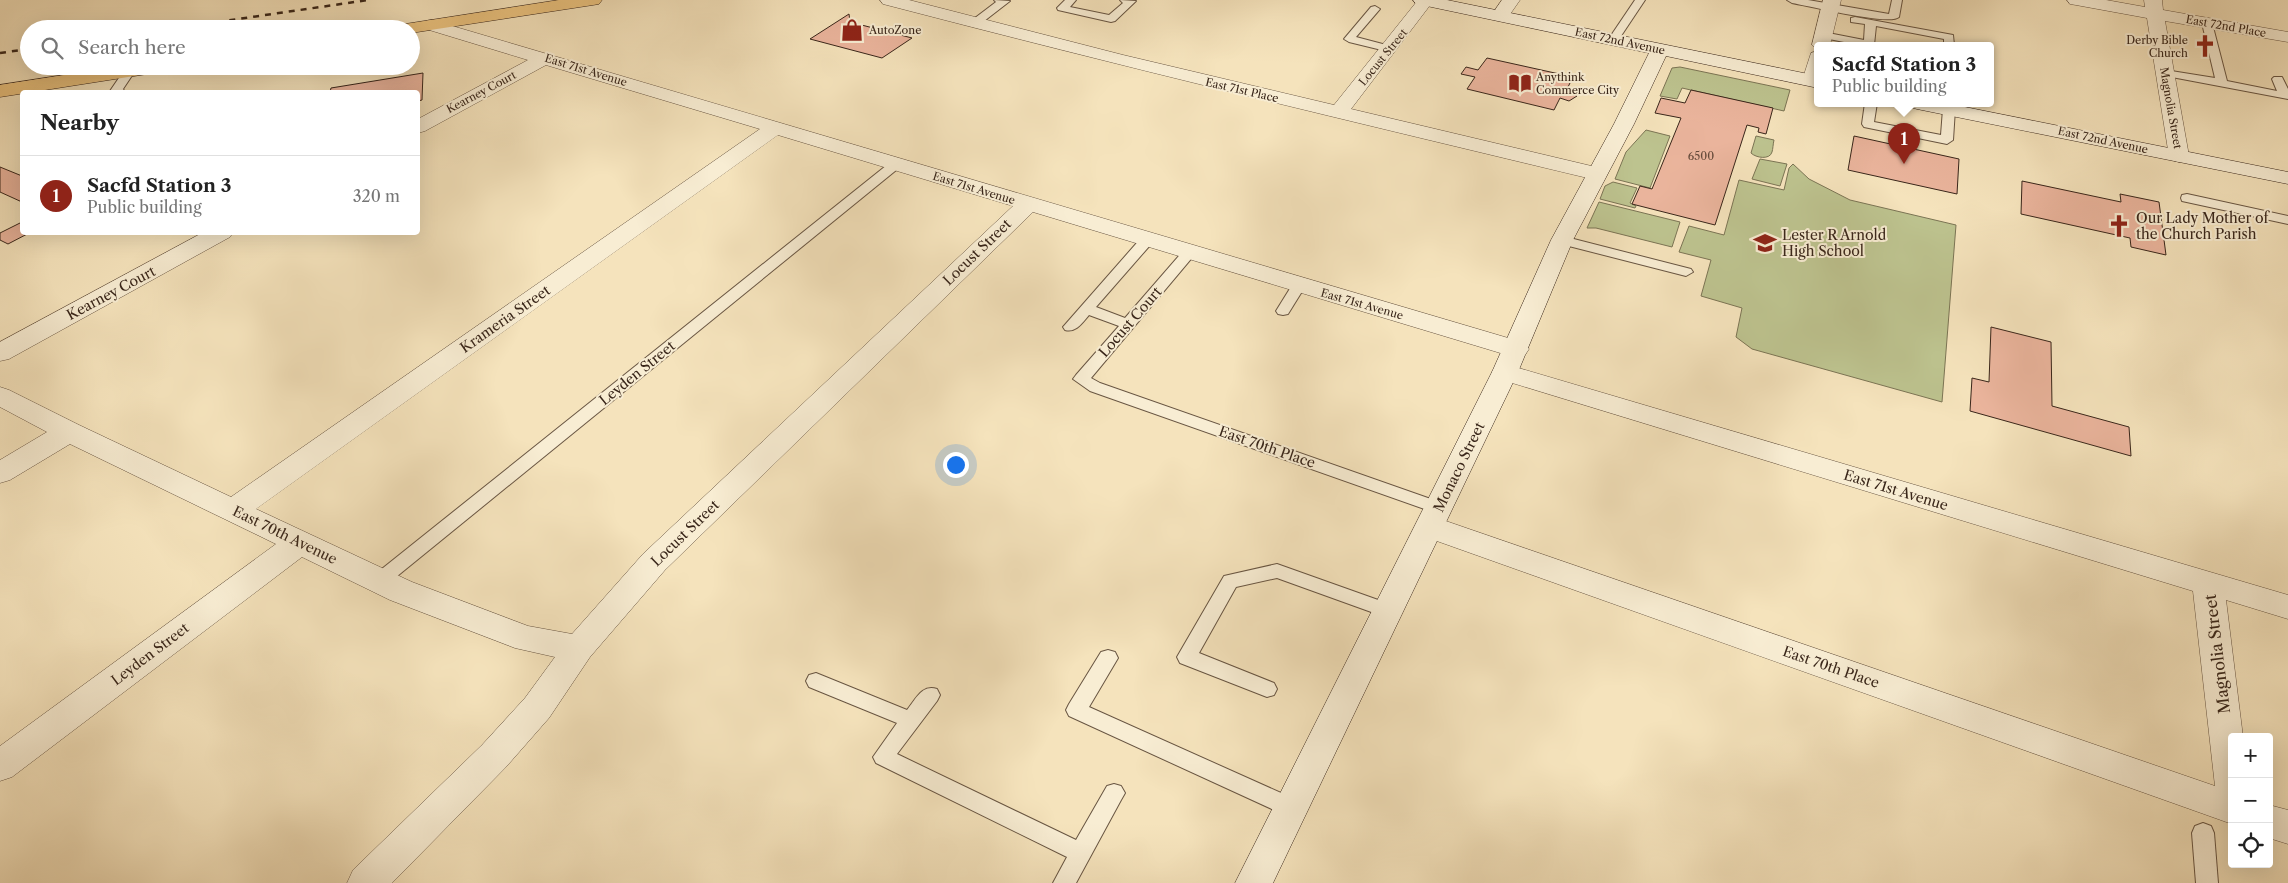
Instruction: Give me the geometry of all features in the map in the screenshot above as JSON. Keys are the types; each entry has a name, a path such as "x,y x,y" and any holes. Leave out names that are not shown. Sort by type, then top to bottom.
{"main road":[{"path":"420,26 592,0"},
{"path":"0,91 48,88 111,75"}],"street":[{"name":"East 72nd Avenue","path":"1424,0 1814,82"},
{"name":"Locust Street","path":"1338,113 1390,48 1424,0"},
{"path":"1500,16 1511,0"},
{"name":"East 72nd Place","path":"2076,0 2154,7 2207,23 2288,37"},
{"name":"East 71st Place","path":"897,1 982,25 1338,113 1596,174"},
{"path":"1822,40 1830,7"},
{"name":"Magnolia Street","path":"2154,7 2179,156"},
{"name":"East 71st Avenue","path":"432,24 1299,285 1510,360 2208,584 2288,607"},
{"name":"Monaco Street","path":"1254,883 1510,360 1562,240 1624,124 1660,50"},
{"name":"Kearney Court","path":"420,126 545,58"},
{"name":"East 72nd Avenue","path":"1962,108 2288,178"},
{"name":"Krameria Street","path":"234,510 775,128"},
{"name":"Locust Street","path":"366,883 494,756 537,708 580,648 654,562 1028,204"},
{"name":"Kearney Court","path":"0,353 216,235"},
{"name":"East 70th Avenue","path":"0,396 69,432 379,581 486,626 526,639 580,648"},
{"path":"0,473 69,432"},
{"name":"East 70th Place","path":"1434,518 2228,807"},
{"name":"Leyden Street","path":"0,766 301,542"},
{"name":"Magnolia Street","path":"2208,584 2231,778"},
{"path":"2273,822 2288,827"}],"lane":[{"path":"982,25 1005,1 999,0"},
{"path":"1071,0 1062,8 1111,19 1131,1 1125,0"},
{"path":"1613,40 1640,0"},
{"path":"1792,0 1876,16 1894,16 1948,27"},
{"path":"1894,16 1897,0"},
{"path":"1830,7 1871,22 1949,37 1949,42"},
{"path":"1375,10 1349,39 1390,48"},
{"path":"1869,42 1871,22"},
{"path":"2207,23 2222,83"},
{"path":"1822,40 1846,42"},
{"path":"2165,73 2286,96"},
{"path":"117,90 127,75"},
{"path":"2278,79 2286,96"},
{"path":"1870,107 1868,124 1947,140 1962,108"},
{"name":"Leyden Street","path":"379,581 896,164"},
{"path":"2187,198 2288,220"},
{"path":"1070,327 1148,240"},
{"path":"1562,240 1686,272"},
{"name":"Locust Court","path":"1095,387 1081,379 1189,253"},
{"path":"1283,311 1299,285"},
{"path":"1087,309 1128,324"},
{"name":"East 70th Place","path":"1095,387 1434,518"},
{"path":"1267,689 1187,657 1230,581 1277,570 1388,611"},
{"path":"1108,658 1076,710 1292,808"},
{"path":"816,681 911,720"},
{"path":"930,695 883,756 1081,853"},
{"path":"1064,883 1114,793"},
{"path":"2203,834 2207,883"}],"green space":[{"path":"1680,67 1790,90 1784,111 1682,88 1677,99 1660,96 1672,68"},
{"path":"1646,130 1670,136 1650,188 1615,179 1626,152"},
{"path":"1756,136 1774,140 1771,155 1759,157 1751,153"},
{"path":"1760,159 1787,164 1780,186 1752,179"},
{"path":"1793,164 1809,179 1850,200 1956,225 1942,402 1752,349 1736,337 1742,308 1701,296 1711,260 1679,252 1689,226 1724,235 1739,180 1784,190 1789,168"},
{"path":"1613,182 1637,188 1630,203 1636,206 1635,208 1600,199 1605,186"},
{"path":"1599,202 1680,222 1672,247 1596,228 1587,228"}],"building":[{"name":"AutoZone","path":"849,14 850,22 912,38 882,58 810,39"},
{"name":"Anythink Commerce City","path":"1487,58 1573,77 1566,91 1577,96 1569,101 1560,98 1554,110 1467,89 1475,77 1461,74 1466,67 1478,70"},
{"path":"423,73 422,100 420,100 420,90 330,90 331,88"},
{"path":"1691,90 1773,108 1766,134 1758,132 1759,128 1747,125 1715,225 1632,204 1640,186 1652,189 1681,118 1655,113 1661,98 1685,103"},
{"path":"1854,136 1959,159 1957,194 1848,170"},
{"path":"0,167 20,175 20,201 0,192"},
{"name":"Our Lady Mother of the Church Parish","path":"2022,181 2121,202 2120,194 2159,202 2166,255 2131,247 2130,238 2021,214"},
{"path":"20,223 20,235 25,235 8,244 0,240 0,233"},
{"path":"1991,327 2051,342 2052,406 2129,427 2131,456 1970,411 1972,378 1989,382"}],"railway":[{"path":"231,20 368,0"},
{"path":"0,53 20,50"}],"place":[{"name":"AutoZone","path":"852,30"},
{"name":"Derby Bible Church","path":"2205,46"},
{"name":"Anythink Commerce City","path":"1520,83"},
{"name":"Sacfd Station 3","path":"1904,164"},
{"name":"Our Lady Mother of the Church Parish","path":"2119,226"},
{"name":"Lester R Arnold High School","path":"1765,243"}]}
